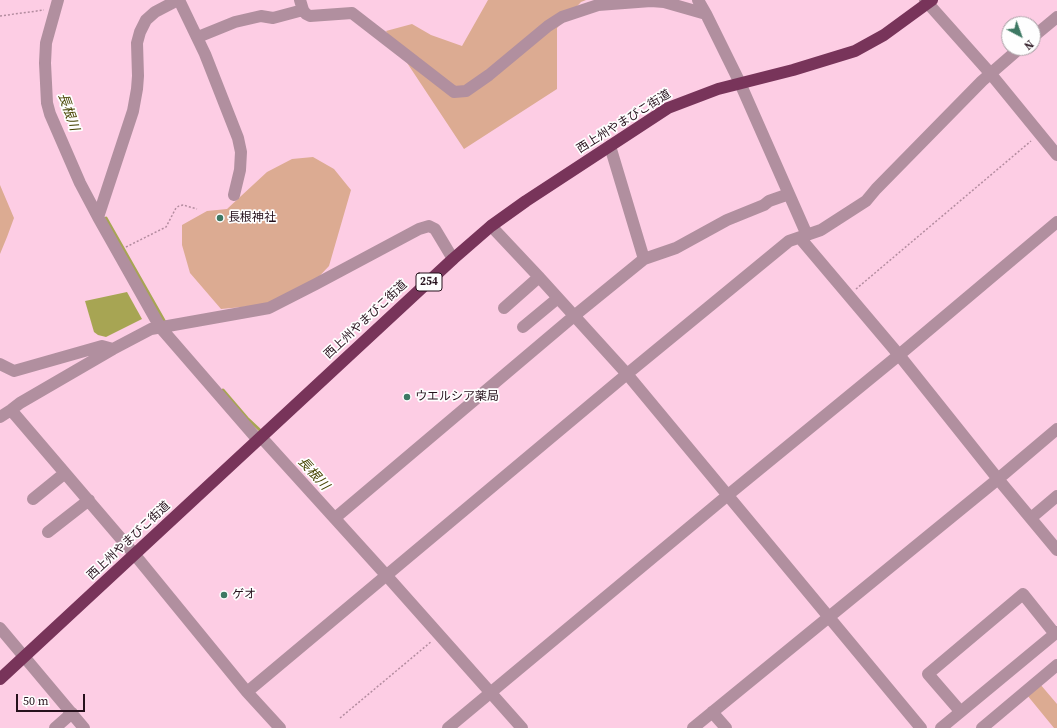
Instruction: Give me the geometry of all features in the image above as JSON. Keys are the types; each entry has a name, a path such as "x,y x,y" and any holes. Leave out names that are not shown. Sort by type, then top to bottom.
{"highway":[{"name":"西上州やまびこ街道","path":"0,679 491,226 526,201 668,108 718,89 793,70 855,50 884,35 928,1"}],"street":[{"path":"98,217 133,111 137,89 137,43 140,32 146,20 155,12 178,0 198,37 238,138 240,170 234,195"},
{"path":"698,0 740,84 789,194 804,236 849,295 900,355 998,479 1057,550"},
{"path":"198,37 235,22 261,16 273,18 302,5 306,14 310,16 352,13 454,92 466,91 548,26 562,17 598,5 651,1 664,2 706,14"},
{"path":"928,1 1057,155"},
{"path":"57,4 46,43 45,63 47,104 50,114 80,183 160,327 259,439 335,518 522,728"},
{"path":"1041,30 1057,17"},
{"path":"247,692 627,374 789,241 821,230 866,201 876,189 990,74 1011,56"},
{"path":"610,146 644,259"},
{"path":"335,518 574,316 644,259 676,248 727,220 764,205 769,201 789,194"},
{"path":"448,728 728,495 900,355 1057,222"},
{"path":"0,417 20,403 113,349 151,329 269,308 419,229 429,226 435,229 453,260"},
{"path":"491,226 627,374 922,728"},
{"path":"504,308 539,277"},
{"path":"523,327 558,298"},
{"path":"0,367 14,371 102,346 113,349"},
{"path":"11,410 135,555 247,692 280,728"},
{"path":"692,728 1056,432"},
{"path":"33,499 65,473"},
{"path":"1031,518 1057,496"},
{"path":"48,532 88,500"},
{"path":"941,728 1056,633 1023,594 928,674 960,711"},
{"path":"0,628 84,728"},
{"path":"982,728 1057,665"},
{"path":"712,712 726,728"},
{"path":"55,728 72,714"}],"path":[{"path":"0,16 57,4"},
{"path":"849,295 1039,134"},
{"path":"129,246 166,227 176,208 179,206 183,205 197,209"},
{"path":"340,718 439,635"}],"shaded area":[{"path":"488,0 586,0 581,2 557,28 557,89 464,149 386,31 412,24 431,35 462,46"},
{"path":"313,157 334,169 351,190 329,266 311,285 275,304 221,309 190,273 182,245 182,225 207,211 227,209 267,172 292,159"},
{"path":"0,185 14,218 0,254"},
{"path":"127,292 142,319 106,337 98,335 94,332 85,301"},
{"path":"1040,684 1057,704 1057,728 1054,728 1027,695"}],"waterway":[{"name":"長根川","path":"106,218 166,324"},
{"name":"長根川","path":"223,390 247,418 263,433"}],"place":[{"name":"長根神社","path":"220,218"},
{"name":"ウエルシア薬局","path":"407,397"},
{"name":"ゲオ","path":"224,595"}]}
